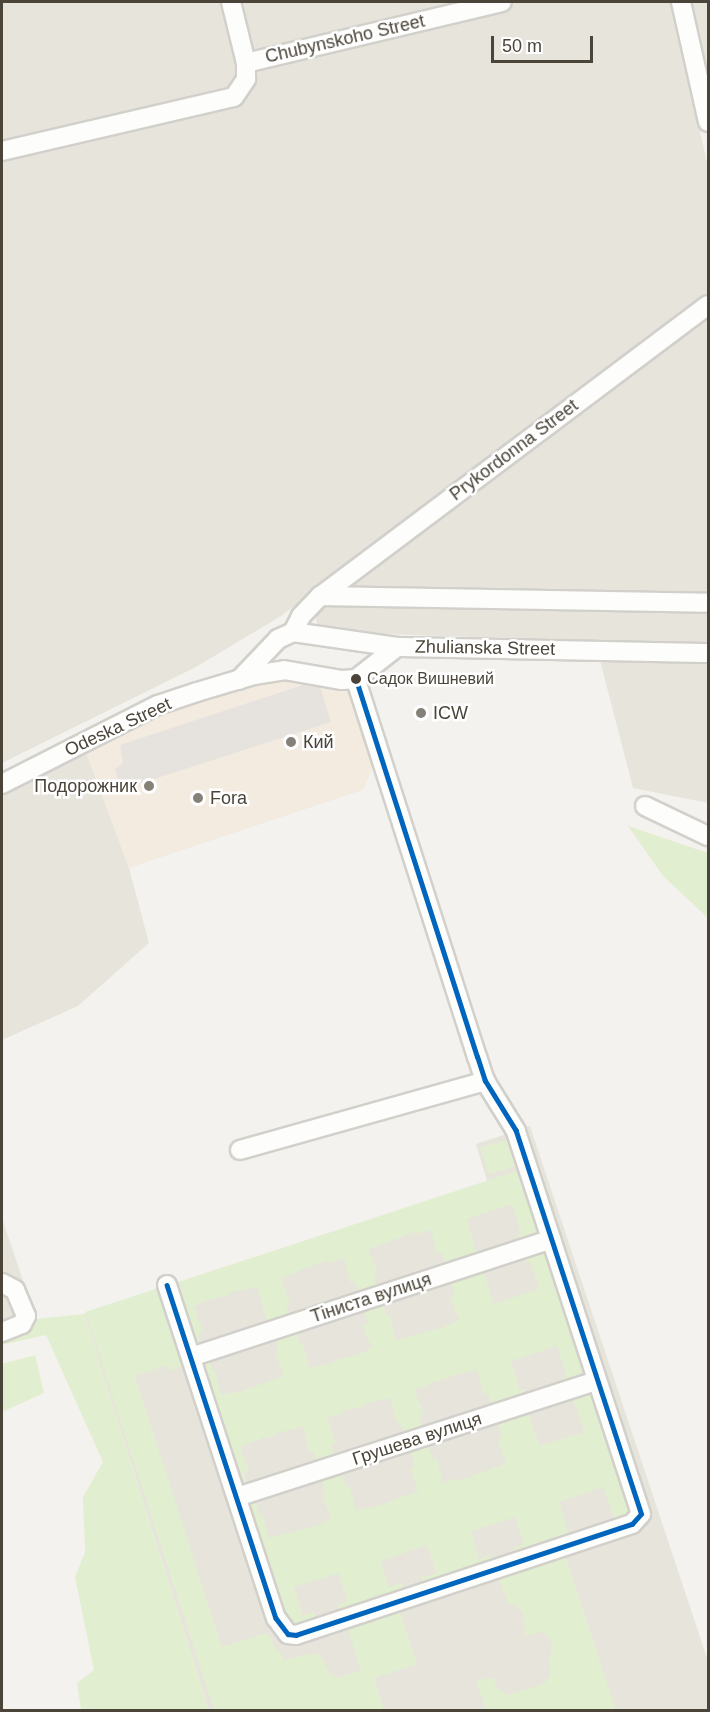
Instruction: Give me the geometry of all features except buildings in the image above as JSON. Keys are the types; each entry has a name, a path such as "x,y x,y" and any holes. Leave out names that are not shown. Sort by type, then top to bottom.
{"street":[{"path":"231,2 246,63"},
{"name":"Chubynskoho Street","path":"2,151 234,97 246,79 246,63 502,2"},
{"path":"681,2 708,122"},
{"name":"Prykordonna Street","path":"293,632 301,616 320,596 708,304"},
{"path":"320,596 708,603"},
{"path":"239,680 278,639 293,632 397,647"},
{"path":"167,1286 276,1618 288,1634 296,1635 632,1524 641,1514 516,1131 486,1081 360,676 368,659 358,643"},
{"path":"272,646 274,659 284,670"},
{"name":"Zhulianska Street","path":"360,676 397,647 708,653"},
{"path":"239,680 284,670 342,680 360,676"},
{"name":"Odeska Street","path":"2,784 149,710 197,692 239,680"},
{"path":"645,806 708,836"},
{"path":"240,1150 486,1081"},
{"name":"Тіниста вулиця","path":"191,1357 551,1239"},
{"path":"2,1283 15,1290 26,1316 22,1324 2,1332"},
{"name":"Грушева вулиця","path":"237,1497 597,1381"}],"shaded area":[{"path":"2,2 671,2 708,167 708,293 281,616 196,667 2,763"},
{"path":"692,2 708,2 708,72"},
{"path":"708,316 708,803 633,788 595,641 323,632 317,628 315,607"},
{"path":"284,675 346,684 373,767 363,790 129,868 85,749 157,714 215,693"},
{"path":"318,680 331,722 120,790 115,769 123,763 120,745"},
{"path":"85,749 129,868 149,943 78,1006 2,1040 2,791"},
{"path":"530,1126 708,1661 708,1710 209,1710 84,1314 487,1181 476,1144"},
{"path":"2,1218 36,1319 2,1339"}],"green space":[{"path":"628,826 708,853 708,918 663,876"},
{"path":"509,1139 517,1166 488,1175 480,1148"},
{"path":"520,1170 540,1230 537,1236 522,1241 516,1236 521,1234 512,1204 467,1219 477,1256 447,1268 442,1253 437,1254 431,1230 416,1234 415,1232 368,1249 378,1273 374,1275 378,1289 359,1295 355,1281 350,1283 344,1258 329,1263 328,1260 281,1278 290,1302 286,1304 290,1316 267,1322 257,1287 230,1292 230,1295 209,1300 194,1307 203,1330 199,1332 200,1345 194,1344 172,1284"},
{"path":"541,1251 547,1254 586,1376 565,1380 563,1378 567,1376 557,1346 511,1361 520,1390 524,1390 525,1396 492,1406 488,1393 483,1394 477,1370 450,1376 451,1378 429,1383 429,1385 414,1390 424,1413 419,1415 423,1429 405,1435 400,1422 396,1423 390,1398 363,1404 363,1407 342,1411 342,1414 327,1418 336,1442 331,1444 336,1458 317,1464 313,1451 309,1452 303,1427 276,1433 266,1439 265,1437 240,1447 249,1471 244,1473 248,1486 242,1487 200,1366 203,1362 209,1359 215,1371 221,1395 236,1391 237,1393 284,1376 275,1352 279,1351 275,1338 296,1331 300,1344 303,1343 309,1368 335,1362 335,1360 357,1355 372,1348 362,1325 368,1323 363,1308 382,1302 387,1316 390,1315 396,1340 444,1327 459,1320 450,1297 455,1295 450,1279 480,1270 485,1276 494,1304 539,1289 530,1262 526,1263 524,1256"},
{"path":"162,1287 184,1365 170,1371 168,1365 135,1376 222,1647 265,1633 271,1638 275,1650 278,1649 284,1660 316,1653 322,1658 330,1675 339,1677 361,1671 347,1626 399,1609 417,1664 374,1678 384,1710 214,1710 85,1312"},
{"path":"84,1314 209,1710 81,1710 77,1683 94,1670 75,1577 85,1552 83,1497 103,1462 46,1335 2,1345 2,1339 36,1319"},
{"path":"35,1355 44,1393 2,1412 2,1364"},
{"path":"590,1392 631,1510 631,1516 615,1521 603,1487 559,1502 570,1536 519,1555 513,1548 524,1544 515,1517 471,1531 479,1559 492,1555 493,1560 489,1565 425,1585 420,1578 436,1573 427,1545 381,1561 389,1587 402,1583 404,1593 341,1613 337,1605 347,1601 338,1573 294,1587 303,1615 314,1612 316,1620 291,1626 284,1619 248,1501 254,1498 259,1514 262,1514 269,1538 317,1526 331,1519 322,1495 325,1494 320,1476 341,1470 346,1487 350,1486 356,1511 371,1506 372,1508 418,1491 410,1467 415,1466 410,1449 427,1443 433,1459 437,1458 443,1483 458,1478 459,1481 506,1463 497,1439 502,1437 497,1420 528,1412 540,1446 584,1432 573,1399 575,1395"},
{"path":"565,1555 616,1710 486,1710 476,1681 493,1677 497,1688 508,1695 545,1683 551,1674 549,1661 552,1646 549,1636 541,1632 525,1636 523,1613 517,1606 508,1603 498,1577"}],"transit line":[{"path":"167,1285 276,1618 288,1634 296,1635 632,1524 641,1514 516,1131 485,1081 356,679"}],"place":[{"name":"Садок Вишневий","path":"356,679"},
{"name":"ICW","path":"421,713"},
{"name":"Кий","path":"291,742"},
{"name":"Подорожник","path":"149,786"},
{"name":"Fora","path":"198,798"}]}
